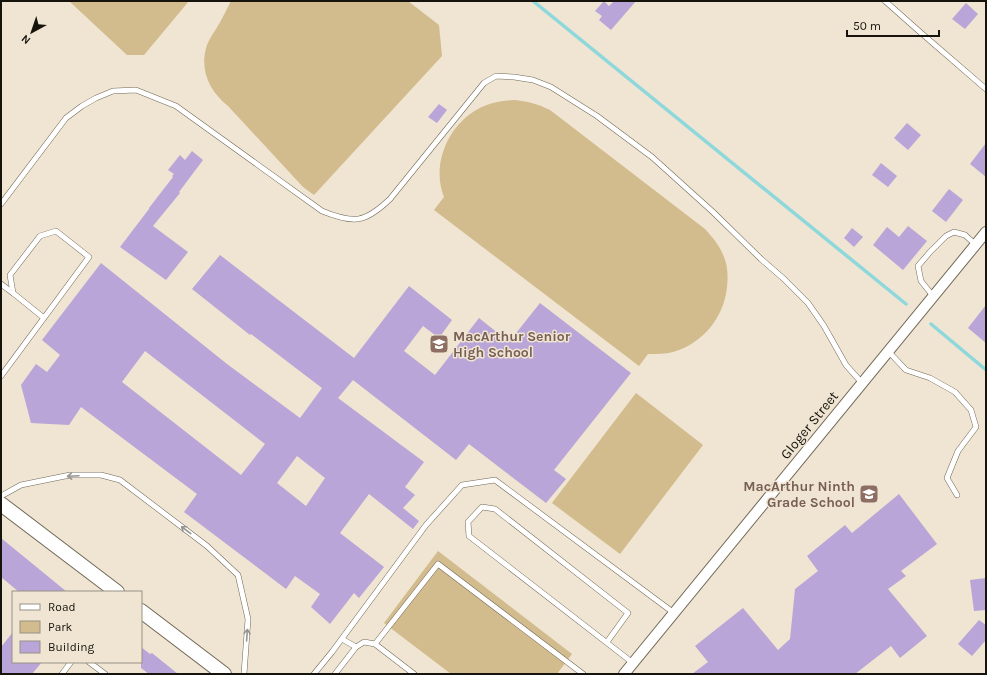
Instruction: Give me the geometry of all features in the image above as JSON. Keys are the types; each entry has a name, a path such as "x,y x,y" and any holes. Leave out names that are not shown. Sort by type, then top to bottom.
{"main road":[{"path":"1,504 116,591"},
{"path":"142,612 224,674"}],"street":[{"name":"Gloger Street","path":"624,674 986,232"}],"lane":[{"path":"885,1 986,89"},
{"path":"1,204 66,118 82,106 113,91 136,90 176,106 322,212 338,218 353,220 364,218 377,211 390,199 484,83 496,76 533,80 551,87 597,116 652,157 713,212 808,303 824,326 846,365 862,383"},
{"path":"1,376 89,256 56,231 40,236 10,275 13,293"},
{"path":"934,296 921,281 918,266 946,236 954,232 965,236 976,245"},
{"path":"1,284 44,318"},
{"path":"888,352 906,370 930,378 956,392 971,410 976,427 958,451 947,478 957,495"},
{"path":"1,496 20,485 70,475 101,476 120,480 207,546 238,575 248,619 244,674"},
{"path":"323,674 316,672 426,525 462,485 495,480 674,613"},
{"path":"607,642 628,613 495,509 482,507 468,522 469,536 633,663"},
{"path":"375,644 438,564 583,674"},
{"path":"342,639 356,647"},
{"path":"335,674 356,647 364,642 375,644 414,674"},
{"path":"62,674 70,663"},
{"path":"90,663 105,674"}],"green space":[{"path":"69,1 189,1 144,55 127,55"},
{"path":"231,1 408,1 439,25 442,56 314,195 303,187 221,100 207,79 204,63 207,45"},
{"path":"514,100 532,103 550,110 705,229 713,239 720,249 726,264 728,280 725,298 716,319 710,328 693,343 673,352 664,354 648,354 639,366 434,210 444,197 440,185 441,159 451,135 458,125 467,116 486,105"},
{"path":"636,393 703,445 620,554 552,503"},
{"path":"438,551 572,654 557,674 451,674 384,623"}],"building":[{"path":"604,1 609,6 614,1 636,1 611,30 599,20 602,16 595,11"},
{"path":"966,3 978,14 965,29 952,19"},
{"path":"439,104 447,110 437,123 428,117"},
{"path":"907,123 921,135 908,150 894,138"},
{"path":"986,143 986,177 970,164"},
{"path":"192,151 203,160 179,192 180,193 153,226 188,252 166,280 120,247 173,177 172,176 174,174 168,170 180,155 185,160"},
{"path":"881,163 897,176 888,187 872,175"},
{"path":"949,189 963,200 946,222 932,211"},
{"path":"908,226 927,241 903,270 873,245 887,227 899,237"},
{"path":"852,228 863,237 854,247 844,238"},
{"path":"220,255 354,358 409,286 452,320 439,338 423,326 404,351 435,375 479,318 509,342 540,303 631,373 554,470 566,479 546,503 469,444 456,460 353,380 338,398 424,462 405,487 415,495 403,508 419,521 413,529 369,494 340,533 384,567 359,598 354,593 330,624 311,607 320,594 295,576 286,589 184,512 197,494 81,407 69,425 31,423 21,385 36,364 47,372 60,355 42,340 101,263 227,364 300,418 322,388 251,334 250,335 192,289","holes":["145,351 265,444 241,475 122,382","297,456 325,478 306,506 277,483"]},
{"path":"986,305 986,343 968,328"},
{"path":"899,494 937,544 901,571 906,576 888,589 927,636 900,658 891,646 855,674 692,674 708,662 695,646 743,608 778,650 790,639 795,589 818,571 807,556 845,525 852,533"},
{"path":"1,538 66,591 18,591 1,577"},
{"path":"986,578 986,610 974,611 970,580"},
{"path":"979,620 986,625 986,640 972,656 958,644"},
{"path":"12,633 12,663 41,663 32,674 1,674 1,647"},
{"path":"142,648 150,654 152,653 178,674 149,674 141,668"}],"waterway":[{"path":"533,1 906,304"},
{"path":"931,324 986,370"}],"place":[{"name":"MacArthur Senior High School","path":"439,344"},
{"name":"MacArthur Ninth Grade School","path":"869,494"}]}
